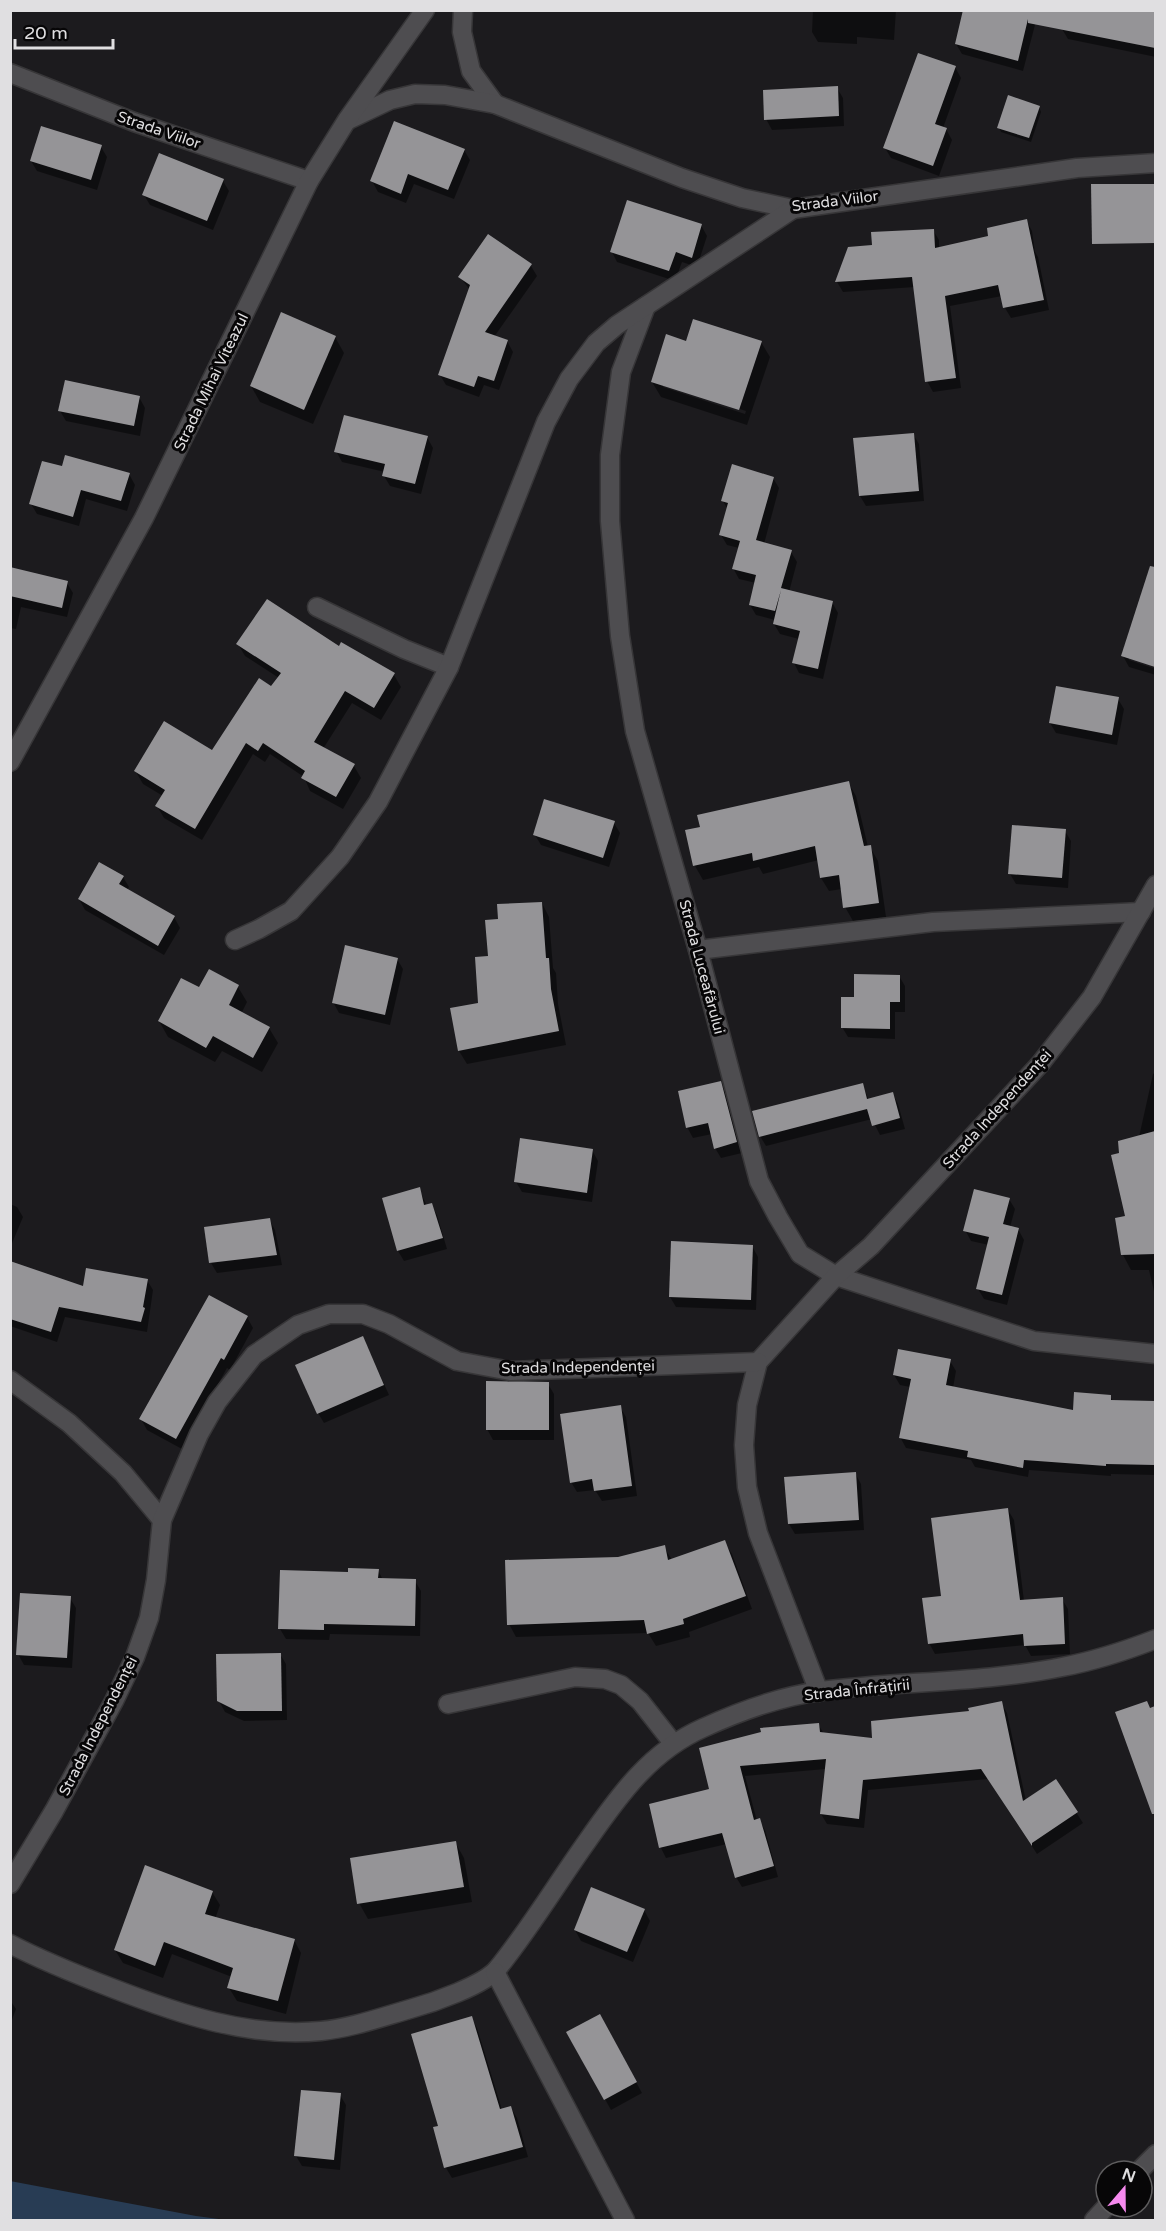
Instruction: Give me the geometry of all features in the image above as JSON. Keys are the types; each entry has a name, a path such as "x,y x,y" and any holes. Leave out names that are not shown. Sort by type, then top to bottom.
{"street":[{"name":"Strada Mihai Viteazul","path":"10,762 144,518 309,181 347,120 425,10"},
{"path":"463,10 462,32 471,70 495,104"},
{"name":"Strada Viilor","path":"10,73 134,122 309,181"},
{"name":"Strada Viilor","path":"347,120 390,100 415,94 446,94 495,104 682,178 742,198 793,209 1077,168 1155,163"},
{"path":"235,940 291,911 340,857 378,802 449,667 546,422 569,380 596,343 617,325 793,209"},
{"name":"Strada Luceafărului","path":"646,306 621,372 615,411 610,477 610,521 620,636 635,731 698,950 759,1181 800,1254 836,1275 1034,1341 1155,1354"},
{"path":"317,607 404,649 449,667"},
{"name":"Strada Independenței","path":"819,1692 758,1533 747,1487 744,1445 747,1405 758,1362 836,1275 871,1246 1040,1064 1092,997 1155,885"},
{"path":"698,950 933,922 1141,912"},
{"name":"Strada Independenței","path":"10,1884 54,1811 135,1657 149,1618 156,1580 162,1520 199,1434 217,1402 254,1355 297,1325 329,1314 363,1314 388,1324 457,1361 510,1371 758,1362"},
{"path":"10,1380 69,1423 123,1473 162,1520"},
{"name":"Strada Înfrățirii","path":"495,1972 620,1794 645,1766 673,1743 704,1727 774,1702 819,1692 1061,1668 1125,1651 1155,1639"},
{"path":"447,1704 575,1677 605,1679 621,1685 640,1701 673,1743"},
{"path":"10,1944 75,1974 175,2011 226,2025 270,2031 322,2031 372,2020 431,2003 495,1972 625,2220"}],"water":[{"path":"10,2181 196,2216 226,2220 11,2220"}],"building":[{"path":"963,10 1155,10 1155,48 1028,23 1028,19 1018,61 955,44"},
{"path":"918,53 956,66 935,124 947,128 933,166 883,148"},
{"path":"838,86 839,116 764,120 763,90"},
{"path":"1008,95 1040,106 1029,138 997,128"},
{"path":"394,121 465,149 448,190 408,174 401,194 370,181"},
{"path":"41,126 102,145 91,180 30,161"},
{"path":"159,153 224,179 207,221 142,195"},
{"path":"1091,184 1155,184 1155,243 1092,244"},
{"path":"627,200 702,224 692,258 676,252 669,271 610,252"},
{"path":"1027,219 1044,300 1003,308 998,285 945,296 956,378 925,382 912,277 835,282 848,247 872,245 871,232 934,229 935,248 988,236 987,228"},
{"path":"488,234 532,264 485,332 508,340 494,381 478,376 474,387 438,375 470,285 458,277"},
{"path":"281,312 336,336 304,410 250,386"},
{"path":"693,319 762,341 739,410 651,382 666,334 686,341"},
{"path":"65,380 140,396 134,426 58,411"},
{"path":"344,415 428,436 415,484 382,476 385,464 334,452"},
{"path":"914,433 919,491 859,496 853,438"},
{"path":"65,455 130,473 121,501 81,490 73,517 29,504 42,461 62,466"},
{"path":"732,464 774,477 756,540 792,550 781,588 833,601 818,669 792,663 800,631 773,624 781,590 775,611 749,605 756,575 732,569 740,541 719,535 728,503 721,501"},
{"path":"1150,566 1155,567 1155,667 1121,656"},
{"path":"10,567 68,581 62,608 10,596"},
{"path":"267,599 339,646 341,642 395,673 374,708 345,691 314,742 355,764 336,797 301,778 305,771 263,743 258,751 246,743 195,829 155,806 165,790 134,771 164,721 212,750 259,678 271,686 281,673 236,644"},
{"path":"1056,686 1119,697 1112,735 1049,723"},
{"path":"849,781 864,846 871,845 879,903 843,908 839,875 820,878 815,846 753,861 752,853 693,866 685,830 700,827 697,815"},
{"path":"544,799 615,821 603,858 533,835"},
{"path":"1012,825 1066,829 1062,878 1008,874"},
{"path":"99,862 124,876 119,884 175,916 158,946 78,899"},
{"path":"542,902 546,958 549,958 551,989 559,1031 458,1051 450,1008 478,1003 475,957 488,956 485,920 498,919 497,904"},
{"path":"345,945 398,958 385,1015 332,1003"},
{"path":"209,969 239,985 229,1005 270,1027 253,1058 213,1036 206,1048 158,1021 181,978 199,987"},
{"path":"854,974 900,975 900,1002 890,1002 890,1029 841,1028 841,997 854,997"},
{"path":"721,1081 737,1142 714,1149 708,1123 686,1128 678,1091"},
{"path":"863,1083 867,1099 893,1092 900,1118 872,1126 867,1109 759,1137 752,1111"},
{"path":"1155,1131 1155,1254 1121,1255 1115,1218 1125,1216 1111,1155 1119,1153 1118,1141"},
{"path":"520,1138 593,1149 587,1193 514,1182"},
{"path":"420,1187 424,1205 432,1203 443,1238 397,1251 382,1198"},
{"path":"974,1189 1010,1198 1003,1224 1019,1228 1002,1295 976,1289 989,1237 963,1231"},
{"path":"270,1218 277,1255 209,1263 204,1227"},
{"path":"671,1241 753,1245 751,1300 669,1297"},
{"path":"10,1261 83,1286 86,1268 148,1279 141,1322 59,1307 51,1332 10,1319"},
{"path":"209,1295 248,1316 224,1360 221,1358 176,1439 139,1419"},
{"path":"363,1336 384,1385 317,1414 295,1365"},
{"path":"898,1349 951,1359 946,1385 1073,1410 1074,1392 1111,1395 1111,1400 1155,1401 1155,1465 1106,1464 1106,1466 1024,1460 1023,1468 967,1457 968,1451 899,1438 911,1379 893,1375"},
{"path":"486,1381 549,1382 549,1430 486,1430"},
{"path":"621,1405 632,1486 594,1491 592,1479 570,1483 560,1414"},
{"path":"856,1472 859,1520 788,1524 784,1477"},
{"path":"1008,1508 1020,1600 1063,1597 1065,1644 1024,1646 1023,1634 928,1644 922,1598 941,1596 931,1518"},
{"path":"725,1540 746,1596 683,1619 684,1624 647,1634 644,1620 507,1625 505,1560 618,1557 665,1545 668,1560"},
{"path":"348,1568 379,1569 378,1578 416,1579 415,1626 324,1624 324,1630 278,1629 280,1570 348,1572"},
{"path":"20,1593 71,1596 67,1658 16,1655"},
{"path":"281,1653 282,1711 237,1711 217,1701 216,1654"},
{"path":"1002,1701 1023,1801 1056,1779 1078,1812 1032,1843 1032,1846 981,1769 863,1780 859,1819 820,1814 826,1759 740,1766 754,1820 760,1818 774,1866 735,1878 722,1833 659,1848 649,1804 709,1789 699,1748 761,1732 760,1728 819,1723 820,1732 872,1738 871,1721 969,1711 968,1708"},
{"path":"1147,1701 1150,1708 1155,1706 1155,1814 1152,1814 1115,1712"},
{"path":"456,1841 464,1887 357,1904 350,1858"},
{"path":"145,1865 213,1891 205,1914 295,1939 278,2001 227,1988 233,1968 164,1942 155,1966 114,1950"},
{"path":"591,1887 645,1909 627,1952 574,1930"},
{"path":"600,2014 637,2082 604,2100 566,2032"},
{"path":"472,2016 500,2109 511,2106 523,2147 444,2168 433,2127 438,2126 411,2034"},
{"path":"301,2090 341,2093 334,2160 294,2156"}]}
